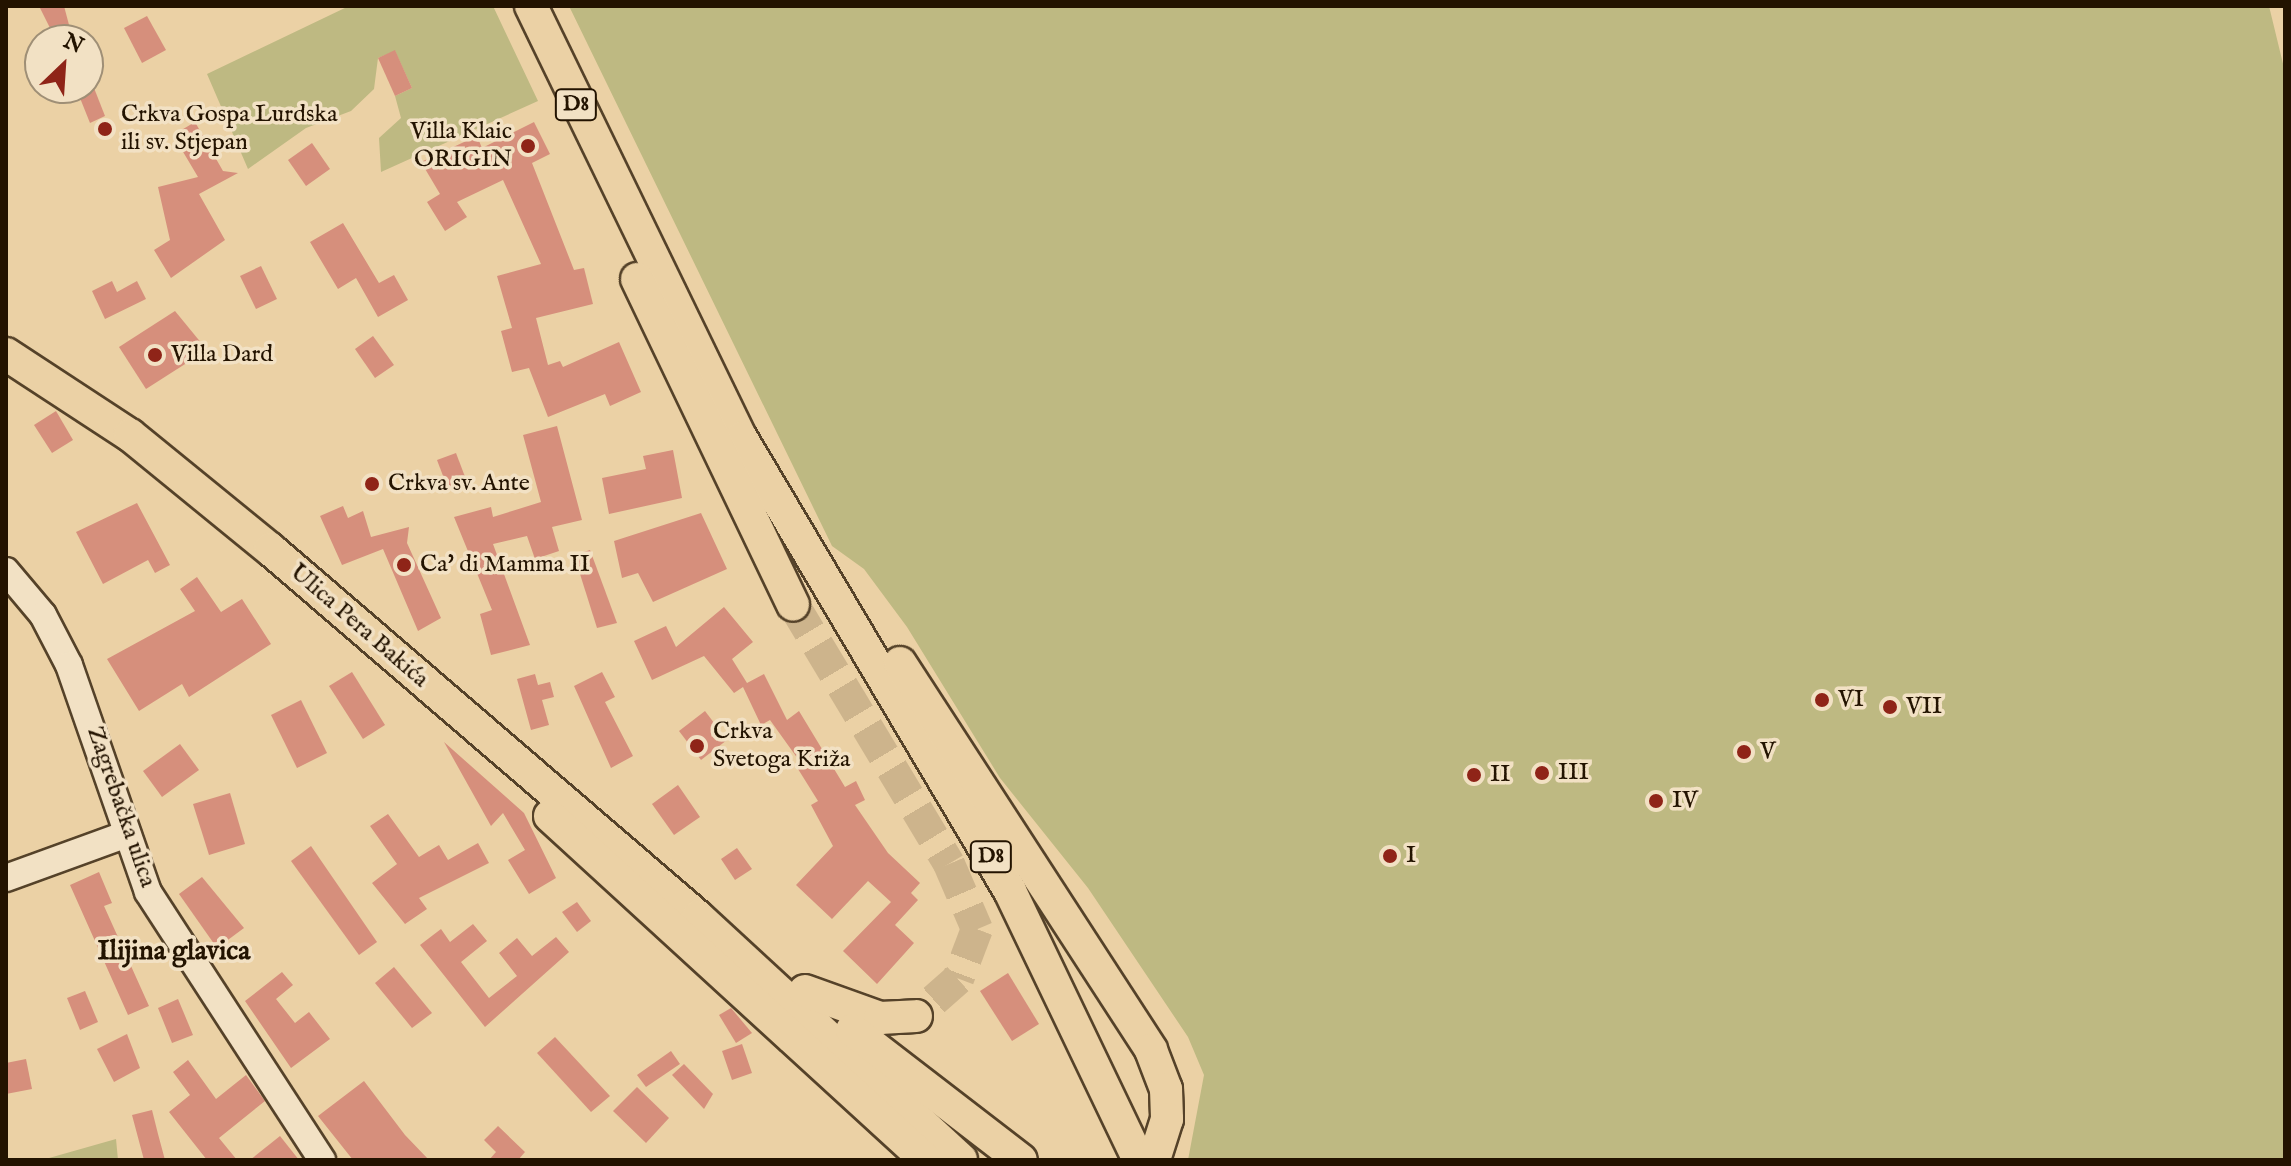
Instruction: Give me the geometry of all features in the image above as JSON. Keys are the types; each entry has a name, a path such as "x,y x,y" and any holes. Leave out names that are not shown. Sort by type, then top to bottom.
{"main road":[{"name":"D8","path":"531,6 621,203 828,591 1010,891 1134,1148"},
{"path":"621,203 621,235 658,331 793,604"},
{"name":"Ulica Pera Bakića","path":"6,354 171,465 698,917"},
{"path":"828,591 878,631 1151,1050 1166,1089 1167,1119 1154,1160"},
{"path":"485,736 581,848 926,1160"},
{"path":"698,917 805,991 1021,1160"},
{"path":"698,917 961,1160"},
{"path":"805,991 880,1018 916,1016"}],"street":[{"name":"Zagrebačka ulica","path":"6,571 43,615 69,665 127,834 171,933 322,1160"},
{"path":"6,878 127,834"}],"shaded area":[{"path":"349,6 493,6 538,101 381,172 379,138 401,118 395,96 412,88 395,51 378,58 374,89 351,111 306,128 248,169 207,74"},
{"path":"569,6 2269,6 2285,72 2285,1160 1188,1160 1204,1075 1188,1037 1088,888 1000,778 907,627 864,569 832,546"},
{"path":"116,1139 118,1160 42,1160"}],"building":[{"path":"39,6 64,6 69,24 48,24"},
{"path":"147,16 166,50 142,63 124,28"},
{"path":"395,50 412,88 395,96 378,58"},
{"path":"82,104 100,104 105,116 90,123"},
{"path":"195,122 223,171 238,173 199,194 225,240 171,278 154,250 170,240 158,187 198,177 173,135"},
{"path":"534,122 550,154 532,163 574,270 584,268 593,304 536,318 548,365 560,361 563,367 619,342 641,392 610,406 605,394 548,417 529,368 512,372 501,331 512,328 497,276 541,264 503,180 457,202 467,217 445,231 427,202 440,194 421,162 477,136 482,148"},
{"path":"312,143 330,169 306,186 288,160"},
{"path":"343,223 379,283 394,275 408,300 378,317 356,278 338,289 310,242"},
{"path":"261,266 277,299 256,309 240,276"},
{"path":"112,281 117,292 137,281 146,299 105,319 92,291"},
{"path":"175,311 207,350 146,389 119,347"},
{"path":"373,336 394,365 375,378 355,349"},
{"path":"56,411 73,440 52,453 34,425"},
{"path":"557,426 582,520 552,527 559,551 535,559 527,536 493,544 530,645 491,655 480,614 492,610 454,517 491,507 493,517 541,502 523,435"},
{"path":"673,450 682,498 609,514 602,478 646,469 643,456"},
{"path":"456,453 467,482 448,489 437,460"},
{"path":"137,503 170,565 155,573 148,560 103,584 76,532"},
{"path":"343,506 348,518 363,511 371,537 409,527 407,543 441,618 418,631 383,549 342,565 320,516"},
{"path":"701,513 727,569 653,602 638,573 622,578 614,541"},
{"path":"590,550 617,623 597,628 574,555"},
{"path":"197,577 221,612 242,599 271,644 189,697 182,684 139,711 107,659 195,611 180,589"},
{"path":"724,607 753,642 732,659 747,683 764,674 787,720 799,711 845,787 856,781 865,800 855,805 888,853 920,883 911,893 918,900 895,925 914,943 877,984 843,951 891,902 868,881 832,919 796,885 833,846 811,805 818,801 798,769 803,766 770,720 761,725 743,687 734,693 704,656 652,680 634,641 666,626 676,647"},
{"path":"352,672 385,725 363,739 329,686"},
{"path":"602,672 615,697 605,702 633,756 611,768 574,686"},
{"path":"535,674 538,685 550,682 554,697 542,700 549,725 531,730 517,679"},
{"path":"301,700 327,753 297,768 271,715"},
{"path":"705,711 727,740 701,760 679,731"},
{"path":"444,742 524,813 556,878 529,894 508,860 525,850 503,813 491,826"},
{"path":"180,744 199,770 162,797 143,771"},
{"path":"678,785 700,817 674,835 652,804"},
{"path":"230,793 245,844 209,855 193,804"},
{"path":"388,814 419,857 439,845 448,860 478,843 489,863 419,898 427,909 405,924 372,883 397,864 370,826"},
{"path":"311,846 377,942 359,955 291,861"},
{"path":"737,848 752,869 735,880 721,859"},
{"path":"99,872 112,903 104,906 149,1006 128,1015 70,885"},
{"path":"202,877 244,928 217,948 179,894"},
{"path":"577,902 591,921 577,932 562,912"},
{"path":"473,924 487,941 461,962 489,998 517,976 499,953 517,938 532,956 556,937 569,952 485,1027 420,945 441,929 450,942"},
{"path":"394,967 432,1013 412,1028 375,983"},
{"path":"282,972 293,985 276,999 295,1023 309,1012 330,1039 291,1068 245,1001"},
{"path":"1008,973 1039,1024 1012,1041 980,991"},
{"path":"85,991 98,1022 80,1030 67,998"},
{"path":"178,999 193,1035 172,1043 158,1008"},
{"path":"731,1008 752,1033 736,1043 719,1015"},
{"path":"127,1034 140,1068 114,1082 97,1049"},
{"path":"555,1037 610,1096 591,1112 537,1053"},
{"path":"742,1044 752,1073 732,1080 722,1051"},
{"path":"671,1051 680,1064 646,1087 637,1075"},
{"path":"26,1059 32,1089 6,1094 6,1063"},
{"path":"188,1060 216,1099 246,1075 265,1101 219,1138 237,1160 207,1160 169,1112 190,1095 173,1072"},
{"path":"684,1064 713,1094 704,1109 672,1075"},
{"path":"364,1081 405,1135 429,1160 353,1160 318,1116"},
{"path":"637,1087 669,1118 646,1143 613,1111"},
{"path":"152,1110 165,1160 144,1160 132,1115"},
{"path":"498,1126 525,1152 518,1160 489,1160 496,1152 484,1140"},
{"path":"280,1136 299,1160 250,1160"}],"tunnel":[{"path":"793,604 949,864 977,929 958,979 916,1016"}],"place":[{"name":"Crkva Gospa Lurdska ili sv. Stjepan","path":"105,129"},
{"name":"Villa Klaic ORIGIN","path":"528,146"},
{"name":"Villa Dard","path":"155,355"},
{"name":"Crkva sv. Ante","path":"372,484"},
{"name":"Ca' di Mamma II","path":"404,565"},
{"name":"VI","path":"1822,700"},
{"name":"VII","path":"1890,707"},
{"name":"Crkva Svetoga Križa","path":"697,746"},
{"name":"V","path":"1744,752"},
{"name":"III","path":"1542,773"},
{"name":"II","path":"1474,775"},
{"name":"IV","path":"1656,801"},
{"name":"I","path":"1390,856"}],"district":[{"name":"Ilijina glavica","path":"174,952"}]}
